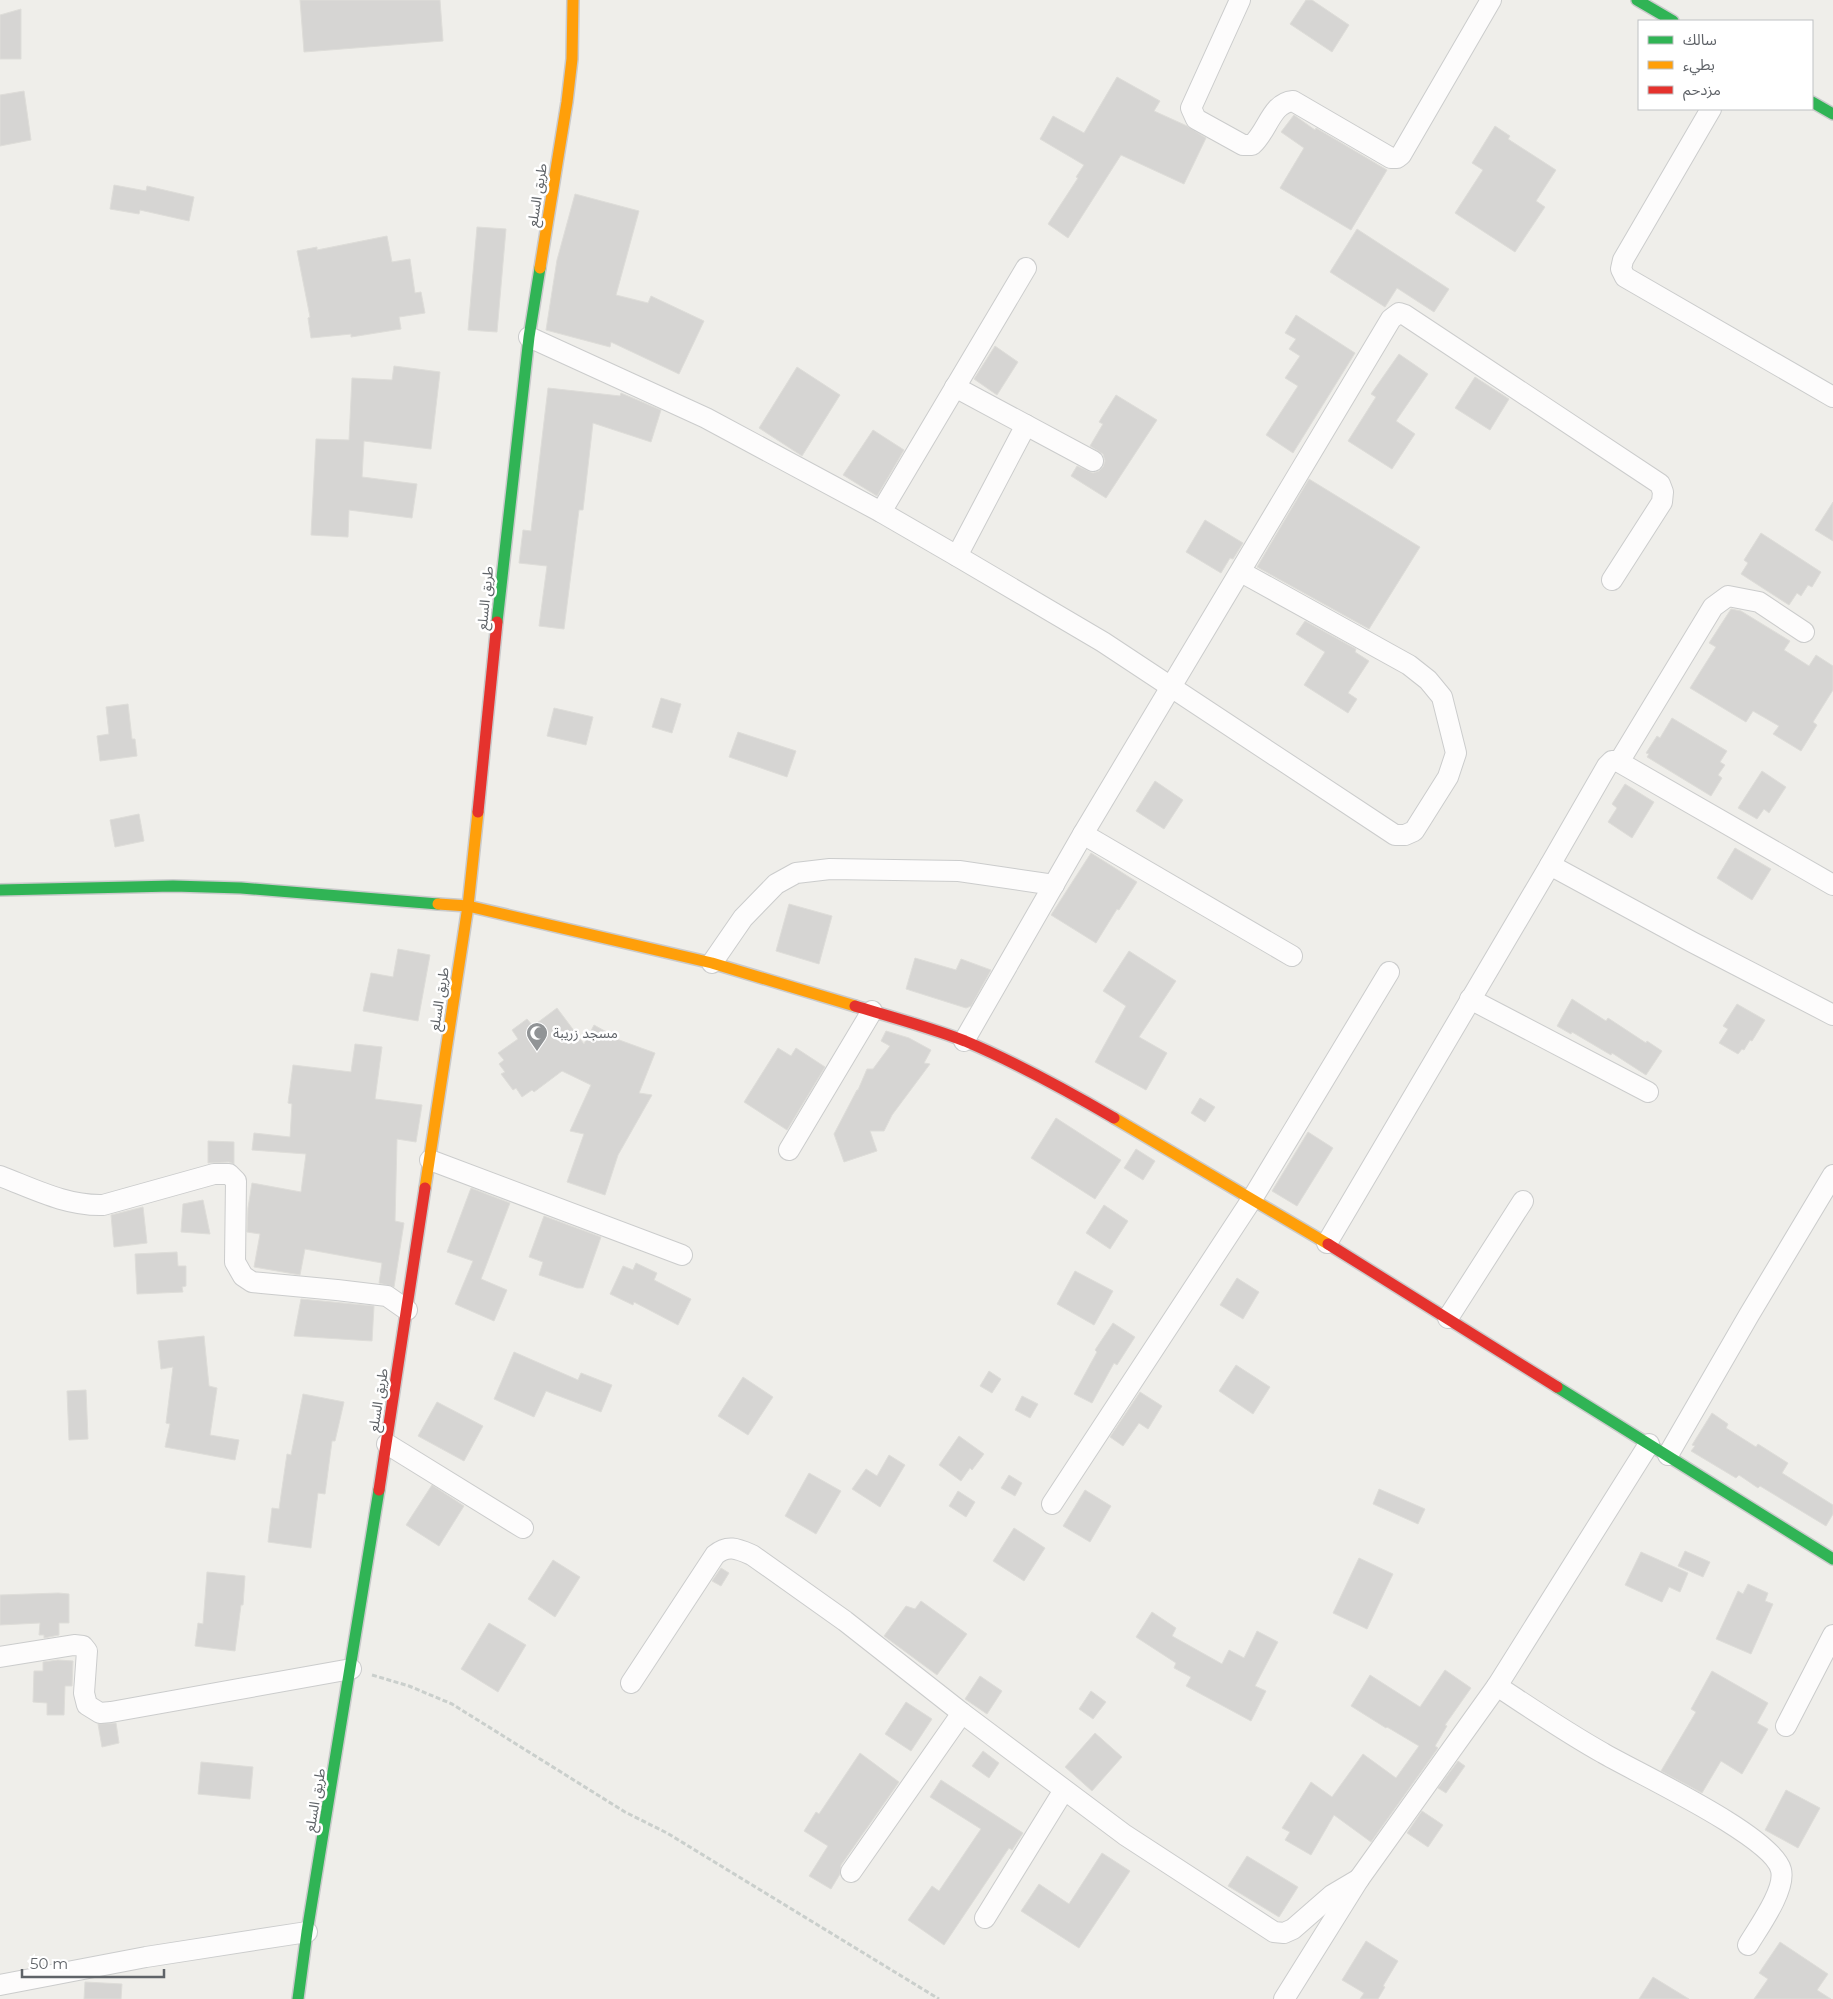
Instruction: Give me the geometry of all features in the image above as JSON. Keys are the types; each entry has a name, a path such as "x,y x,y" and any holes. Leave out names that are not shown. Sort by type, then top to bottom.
{"street":[{"name":"طريق السلع","path":"298,1999 307,1932 387,1444 468,906 506,537 529,337 567,102 572,59 573,0"},
{"path":"1240,0 1191,108 1196,119 1243,145 1252,145 1259,139 1277,108 1284,102 1293,101 1391,158 1397,158 1401,155 1492,0"},
{"path":"1636,0 1671,20"},
{"path":"1813,103 1833,114"},
{"path":"1710,110 1623,260 1622,269 1625,277 1833,398"},
{"path":"881,512 1026,268"},
{"path":"964,1042 1084,834 1391,319 1399,313 1405,314 1660,484 1663,492 1662,502 1612,580"},
{"path":"529,337 706,418 881,512 1103,642 1395,835 1405,835 1414,831 1448,777 1456,754 1442,697 1428,680 1409,665 1241,572"},
{"path":"955,387 1093,461"},
{"path":"957,556 1026,425"},
{"path":"1618,762 1713,607 1728,596 1759,602 1804,632"},
{"path":"1327,1243 1607,766 1612,761 1618,762 1833,885"},
{"path":"1084,834 1292,956"},
{"path":"1550,865 1692,942 1833,1015"},
{"path":"712,964 743,918 776,884 796,873 830,869 959,871 1054,885"},
{"path":"0,890 173,886 231,888 468,906 712,964 872,1011 964,1042 1054,1083 1327,1243 1833,1559"},
{"path":"1052,1504 1252,1199 1389,972"},
{"path":"1470,999 1648,1092"},
{"path":"789,1150 872,1011"},
{"path":"430,1160 682,1256"},
{"path":"0,1176 68,1202 85,1206 103,1205 214,1174 229,1174 236,1181 235,1262 243,1276 252,1282 262,1284 387,1296 407,1310"},
{"path":"1668,1455 1833,1175"},
{"path":"1448,1318 1524,1201"},
{"path":"387,1444 523,1528"},
{"path":"1284,1999 1359,1878 1497,1686 1649,1444"},
{"path":"631,1683 715,1554 722,1548 729,1547 752,1555 846,1621 962,1713 1125,1835 1274,1932 1284,1933 1293,1929 1332,1895 1359,1878"},
{"path":"1786,1726 1833,1635"},
{"path":"0,1657 74,1645 83,1646 88,1651 84,1693 87,1705 100,1713 351,1669"},
{"path":"1497,1686 1602,1753 1737,1827 1771,1854 1781,1871 1779,1893 1748,1946"},
{"path":"851,1872 962,1713"},
{"path":"985,1918 1064,1790"},
{"path":"0,1985 146,1957 307,1932"}],"path":[{"path":"351,1669 409,1686 452,1704 625,1812 667,1833 938,1999"}],"building":[{"path":"300,0 440,0 443,41 304,52"},
{"path":"1306,0 1312,0 1349,25 1332,52 1290,24"},
{"path":"21,9 21,59 0,59 0,15"},
{"path":"1117,77 1160,101 1154,111 1187,126 1206,138 1184,184 1121,155 1068,238 1048,224 1078,178 1076,177 1084,165 1040,139 1053,116 1084,133"},
{"path":"24,91 31,140 0,146 0,95"},
{"path":"1294,115 1315,130 1316,128 1387,170 1351,230 1280,188 1304,148 1281,132"},
{"path":"1495,126 1510,136 1508,139 1556,170 1536,201 1545,207 1515,252 1455,213 1483,170 1472,163"},
{"path":"114,185 146,191 147,186 194,197 189,221 140,210 139,214 110,209"},
{"path":"575,194 639,211 616,295 648,303 651,296 704,321 679,374 611,342 610,347 546,330 557,260"},
{"path":"477,227 506,229 497,332 468,330"},
{"path":"1357,229 1449,289 1434,312 1397,288 1385,307 1330,272"},
{"path":"387,236 392,262 410,259 415,293 421,292 425,313 399,317 401,329 351,337 351,334 311,338 308,318 310,317 297,251 317,247 317,250"},
{"path":"1296,315 1355,353 1293,453 1266,435 1298,386 1285,378 1300,356 1289,349 1296,339 1285,333"},
{"path":"995,346 1018,362 997,395 974,379"},
{"path":"1399,354 1428,374 1396,421 1415,434 1392,469 1348,441 1376,397 1371,394"},
{"path":"394,366 440,372 431,449 364,441 362,477 417,484 412,518 349,510 348,537 311,535 316,439 349,440 352,378 392,380"},
{"path":"797,367 840,395 802,456 759,428"},
{"path":"1475,377 1509,399 1490,430 1455,408"},
{"path":"548,388 620,396 621,393 661,410 651,442 593,423 583,510 579,510 564,629 539,626 547,566 519,563 523,530 531,531"},
{"path":"1116,395 1157,420 1106,498 1071,476 1077,466 1093,473 1103,467 1105,461 1103,454 1090,446 1103,424 1099,422"},
{"path":"873,430 904,450 877,496 843,475"},
{"path":"1309,479 1420,547 1369,629 1257,567"},
{"path":"1833,502 1833,541 1815,530"},
{"path":"1205,520 1243,543 1233,559 1230,558 1221,573 1186,552"},
{"path":"1761,533 1821,572 1812,587 1808,585 1801,596 1797,593 1789,605 1741,574 1748,563 1744,560"},
{"path":"1731,609 1741,611 1790,641 1784,650 1809,666 1816,655 1833,666 1833,690 1813,722 1817,725 1801,751 1773,734 1779,726 1753,711 1746,722 1690,688 1716,647 1709,643"},
{"path":"1305,621 1356,649 1355,652 1369,661 1348,693 1357,699 1348,713 1304,685 1325,652 1296,634"},
{"path":"661,698 681,704 672,733 652,727"},
{"path":"128,704 132,739 135,739 137,756 100,761 97,736 109,734 106,707"},
{"path":"554,708 593,717 586,745 547,736"},
{"path":"1672,718 1727,751 1720,762 1725,765 1718,775 1722,778 1711,796 1647,757 1649,754 1646,753 1657,736 1660,738"},
{"path":"738,732 796,751 787,777 729,757"},
{"path":"1762,771 1786,787 1769,813 1764,809 1757,819 1738,808"},
{"path":"1155,781 1183,800 1164,829 1136,811"},
{"path":"1625,784 1654,802 1632,838 1608,822 1617,808 1612,804"},
{"path":"139,814 144,841 115,847 110,820"},
{"path":"1735,848 1771,869 1752,900 1717,878"},
{"path":"1091,853 1137,882 1119,910 1117,909 1096,943 1051,915"},
{"path":"789,904 832,916 819,964 776,951"},
{"path":"398,949 430,955 418,1021 363,1011 371,973 393,977"},
{"path":"1129,951 1176,981 1139,1037 1167,1053 1146,1090 1095,1062 1126,1006 1103,991"},
{"path":"915,958 956,970 961,959 991,970 971,1006 966,1008 906,989"},
{"path":"1572,999 1606,1021 1608,1018 1646,1043 1647,1041 1662,1051 1646,1075 1612,1053 1611,1055 1572,1032 1571,1034 1557,1026"},
{"path":"1737,1004 1765,1020 1752,1041 1750,1040 1744,1050 1742,1049 1738,1054 1719,1043 1728,1029 1723,1026"},
{"path":"557,1008 584,1044 594,1025 612,1035 611,1037 655,1053 639,1093 652,1095 618,1155 605,1195 567,1182 584,1134 570,1131 591,1085 562,1071 534,1092 532,1090 522,1097 516,1088 513,1090 501,1074 505,1072 499,1064 504,1060 498,1053 518,1039 512,1030 527,1019 533,1026"},
{"path":"886,1031 909,1038 931,1050 924,1063 930,1064 892,1115 884,1131 870,1131 877,1151 844,1162 834,1134 867,1069 873,1069 890,1046 881,1041"},
{"path":"355,1044 382,1047 375,1099 422,1105 416,1142 397,1139 395,1221 404,1223 394,1287 379,1283 382,1263 305,1249 300,1275 254,1267 260,1234 247,1232 252,1183 301,1192 306,1154 252,1150 254,1133 290,1137 292,1104 288,1103 293,1065 351,1072"},
{"path":"778,1048 791,1056 796,1048 825,1067 787,1130 744,1102"},
{"path":"1200,1098 1215,1107 1205,1122 1191,1113"},
{"path":"1056,1118 1121,1160 1095,1199 1031,1158"},
{"path":"1308,1132 1333,1148 1297,1206 1272,1191"},
{"path":"208,1141 234,1142 234,1164 229,1162 208,1163"},
{"path":"1136,1149 1155,1161 1143,1180 1124,1168"},
{"path":"471,1188 510,1203 481,1279 507,1290 494,1321 455,1304 473,1261 447,1252"},
{"path":"203,1200 210,1234 181,1232 183,1204"},
{"path":"1104,1205 1128,1221 1110,1249 1086,1233"},
{"path":"143,1207 147,1243 114,1247 111,1215"},
{"path":"544,1216 601,1237 583,1288 577,1288 539,1275 543,1262 529,1257"},
{"path":"177,1252 178,1266 186,1266 186,1286 182,1287 183,1292 137,1294 135,1254"},
{"path":"636,1263 657,1273 654,1280 691,1299 678,1325 634,1302 633,1305 610,1294 623,1266 633,1270"},
{"path":"1075,1271 1113,1291 1094,1325 1057,1304"},
{"path":"1237,1278 1259,1292 1243,1319 1220,1305"},
{"path":"301,1299 374,1306 372,1341 294,1336"},
{"path":"1113,1323 1135,1337 1117,1365 1114,1363 1092,1403 1074,1394 1097,1352 1095,1350"},
{"path":"204,1336 209,1386 217,1388 210,1435 239,1440 235,1460 165,1447 170,1424 166,1423 173,1367 161,1369 158,1341"},
{"path":"514,1352 578,1380 581,1373 612,1385 601,1412 546,1391 534,1417 494,1399"},
{"path":"1236,1365 1270,1387 1253,1414 1219,1391"},
{"path":"989,1371 1001,1379 992,1393 980,1386"},
{"path":"743,1377 773,1397 748,1435 718,1416"},
{"path":"86,1390 88,1439 69,1440 67,1391"},
{"path":"1140,1392 1162,1406 1148,1429 1139,1423 1123,1446 1110,1437"},
{"path":"303,1394 344,1402 335,1441 332,1441 325,1494 318,1493 311,1548 268,1542 272,1508 279,1509 287,1454 291,1455"},
{"path":"1022,1396 1038,1404 1030,1418 1015,1410"},
{"path":"437,1402 483,1426 464,1461 418,1436"},
{"path":"1712,1413 1728,1424 1726,1428 1756,1447 1758,1444 1788,1463 1782,1473 1833,1505 1833,1514 1826,1526 1760,1486 1758,1488 1739,1475 1736,1478 1691,1451 1695,1446 1692,1445"},
{"path":"959,1436 984,1454 972,1470 970,1468 961,1481 939,1465"},
{"path":"889,1455 905,1465 880,1507 852,1489 866,1469 877,1476"},
{"path":"809,1473 841,1491 816,1534 785,1516"},
{"path":"1009,1475 1022,1483 1015,1496 1001,1488"},
{"path":"432,1485 464,1506 439,1546 406,1525"},
{"path":"1379,1489 1425,1509 1418,1524 1373,1504"},
{"path":"1085,1490 1111,1506 1090,1542 1063,1526"},
{"path":"958,1491 975,1502 966,1517 949,1506"},
{"path":"1014,1528 1045,1548 1024,1581 993,1561"},
{"path":"1685,1551 1710,1562 1703,1577 1678,1566"},
{"path":"1641,1552 1688,1573 1680,1592 1669,1587 1662,1602 1625,1585"},
{"path":"1359,1558 1393,1574 1367,1629 1333,1613"},
{"path":"553,1560 580,1577 555,1617 528,1599"},
{"path":"721,1568 729,1573 721,1586 712,1581"},
{"path":"207,1572 245,1576 243,1605 241,1605 235,1651 195,1646 198,1623 203,1624"},
{"path":"1748,1584 1768,1593 1765,1601 1773,1604 1751,1654 1716,1639 1738,1591 1743,1594"},
{"path":"69,1594 69,1623 59,1623 59,1635 44,1638 44,1635 39,1635 40,1623 0,1625 0,1595"},
{"path":"921,1601 967,1634 937,1675 884,1636 906,1606 915,1609"},
{"path":"1152,1612 1176,1628 1172,1636 1222,1664 1229,1650 1244,1658 1257,1631 1278,1642 1255,1686 1266,1691 1251,1721 1186,1686 1191,1677 1174,1668 1176,1663 1136,1637"},
{"path":"489,1623 526,1645 498,1692 461,1669"},
{"path":"73,1661 72,1686 65,1686 64,1715 47,1715 47,1703 33,1702 34,1671 43,1671 43,1662"},
{"path":"1445,1670 1471,1688 1445,1725 1447,1726 1435,1746 1438,1748 1371,1842 1334,1815 1311,1855 1285,1840 1290,1832 1282,1828 1311,1782 1332,1797 1363,1754 1396,1778 1419,1746 1351,1706 1370,1675 1420,1707"},
{"path":"1712,1671 1768,1703 1757,1723 1768,1729 1742,1774 1721,1761 1702,1793 1661,1771 1696,1712 1691,1709"},
{"path":"980,1676 1002,1691 987,1714 965,1699"},
{"path":"1091,1691 1106,1702 1093,1719 1079,1709"},
{"path":"906,1702 932,1719 911,1751 885,1734"},
{"path":"116,1723 119,1743 102,1747 98,1724"},
{"path":"1095,1733 1122,1757 1092,1791 1065,1767"},
{"path":"983,1751 999,1763 989,1778 972,1766"},
{"path":"860,1753 899,1782 841,1865 840,1874 831,1889 809,1876 828,1846 804,1831 816,1812 819,1814"},
{"path":"1458,1761 1465,1766 1446,1793 1438,1788"},
{"path":"201,1762 253,1767 250,1799 198,1794"},
{"path":"941,1780 1023,1833 1012,1850 1009,1848 944,1945 908,1920 932,1886 939,1891 981,1829 930,1797"},
{"path":"1786,1790 1820,1808 1798,1848 1765,1830"},
{"path":"1422,1811 1443,1825 1428,1847 1407,1833"},
{"path":"1102,1853 1130,1871 1079,1948 1021,1911 1039,1884 1069,1904"},
{"path":"1247,1856 1298,1887 1279,1917 1228,1886"},
{"path":"1366,1941 1398,1961 1383,1986 1385,1987 1378,1999 1360,1999 1364,1993 1342,1980"},
{"path":"1780,1942 1828,1974 1817,1990 1831,1999 1754,1999 1768,1979 1759,1973"},
{"path":"1653,1977 1689,1999 1639,1999"},
{"path":"85,1982 122,1984 121,1999 84,1999"}],"traffic: fast":[{"path":"1637,0 1671,20"},
{"path":"1813,103 1833,114"},
{"path":"497,622 529,337 540,268"},
{"path":"0,890 173,886 241,888 438,904"},
{"path":"1557,1387 1833,1559"},
{"path":"298,1999 307,1932 379,1490"}],"traffic: slow":[{"path":"540,268 567,102 572,59 573,0"},
{"path":"425,1188 468,906 478,812"},
{"path":"438,904 468,906 712,963 855,1006"},
{"path":"1114,1118 1328,1244"}],"traffic: jam":[{"path":"478,812 497,622"},
{"path":"855,1006 965,1041 1041,1077 1114,1118"},
{"path":"379,1490 425,1188"},
{"path":"1328,1244 1557,1387"}],"place":[{"name":"مسجد زريبة","path":"537,1052"}]}
